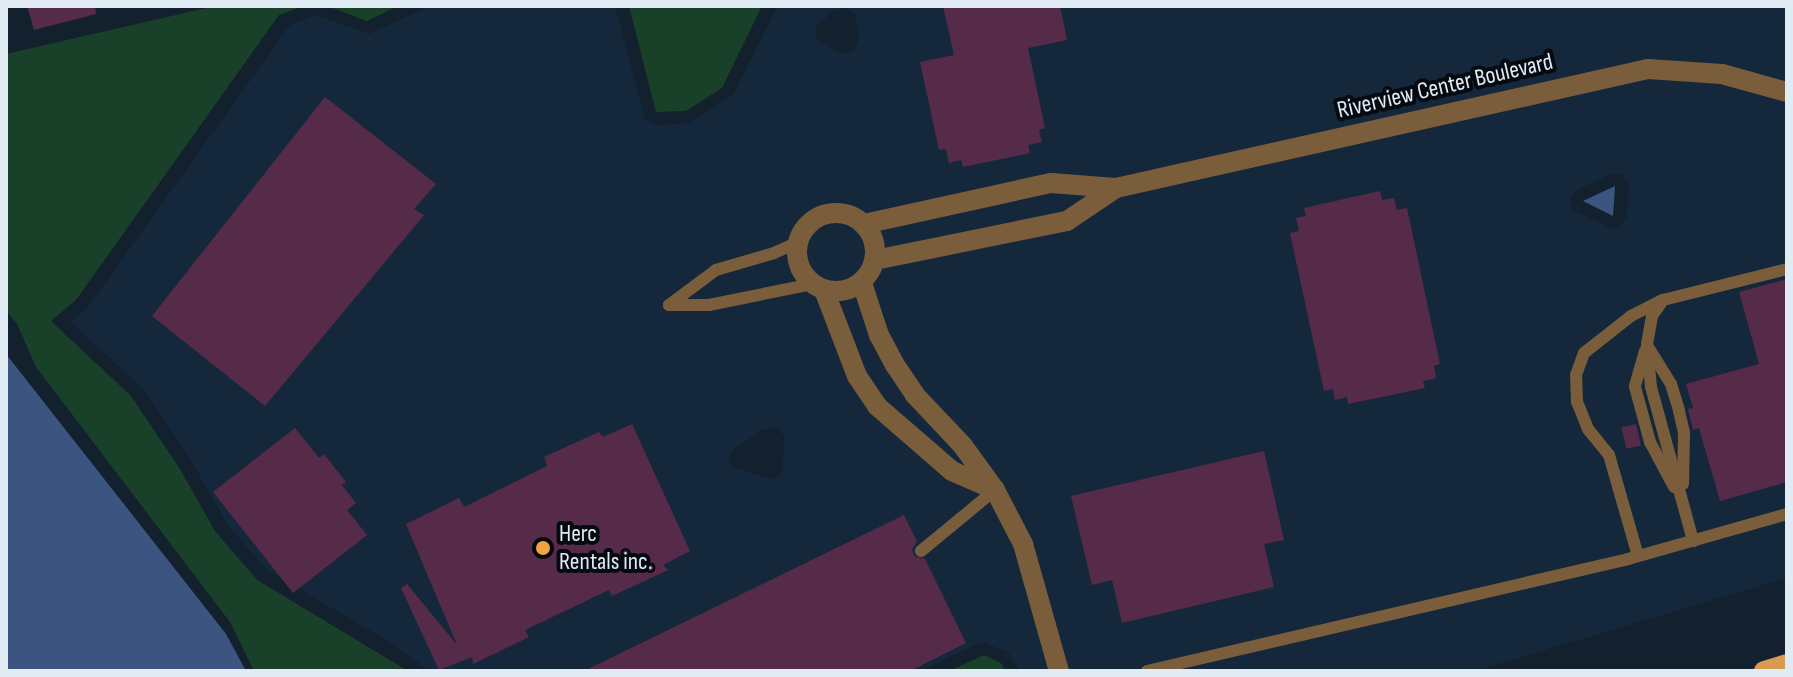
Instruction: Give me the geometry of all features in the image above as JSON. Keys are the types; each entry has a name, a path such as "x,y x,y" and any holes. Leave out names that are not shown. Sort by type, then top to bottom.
{"main road":[{"path":"1764,671 1787,664"}],"street":[{"name":"Riverview Center Boulevard","path":"799,242 807,226 829,214 854,217 864,224 1051,183 1116,188 1538,91 1648,69 1722,74 1787,92"},
{"name":"Riverview Center Boulevard","path":"875,260 1067,221 1116,188"},
{"path":"864,224 875,247 875,260 862,283 879,335 915,395 963,446 995,490 1023,544 1059,671"},
{"path":"799,242 798,262 818,287 857,376 877,406 941,464 995,490"},
{"name":"Riverview Center Boulevard","path":"818,287 837,292 862,283"}],"lane":[{"name":"Riverview Center Boulevard","path":"799,242 774,253 716,270 669,305 709,305 818,287"},
{"path":"1638,556 1609,455 1588,429 1577,402 1576,375 1584,353 1631,316 1663,300 1787,269"},
{"path":"1663,300 1652,316 1647,344 1651,387 1693,541"},
{"path":"1647,344 1671,384 1684,433 1683,503"},
{"path":"921,551 995,490"},
{"path":"1147,671 1638,556 1787,514"}],"shaded area":[{"path":"430,6 615,6 645,119 657,125 690,123 733,95 778,6 1787,6 1787,578 1474,671 1020,671 1008,652 982,642 919,671 430,671 381,637 267,570 227,524 192,462 143,389 71,322 88,307 289,26 315,15 369,34","holes":["845,8 855,14 859,39 854,51 841,54 817,39 815,28 833,11","1621,174 1629,182 1627,216 1619,227 1611,228 1573,210 1569,199 1577,190 1609,175","775,427 784,435 783,470 770,479 731,466 729,455 762,430"]}],"green space":[{"path":"215,6 304,6 279,15 76,300 51,321 131,396 180,469 215,531 257,580 408,671 254,671 230,622 36,367 17,324 6,311 6,54"},
{"path":"327,6 398,6 367,21"},
{"path":"629,6 762,6 722,88 686,111 656,112"},
{"path":"984,655 1001,663 1005,671 949,671"}],"water":[{"path":"1615,186 1613,216 1583,201"},
{"path":"6,354 226,634 246,671 6,671"}],"building":[{"path":"27,6 95,6 96,14 34,30"},
{"path":"943,6 1060,6 1067,40 1028,48 1045,128 1039,130 1042,142 1028,145 1030,153 963,167 961,160 949,163 946,149 939,150 920,62 954,55"},
{"path":"325,97 436,184 414,209 424,215 265,406 152,316"},
{"path":"1380,191 1382,200 1394,198 1397,210 1407,208 1440,364 1434,366 1436,378 1423,381 1425,388 1348,404 1347,397 1335,400 1333,389 1324,391 1290,233 1299,231 1296,218 1306,216 1304,208"},
{"path":"1787,279 1787,482 1720,501 1699,428 1693,430 1688,409 1693,408 1686,384 1759,364 1739,292"},
{"path":"632,424 690,551 663,565 668,570 612,596 609,590 525,630 529,637 473,664 472,657 439,670 401,588 407,584 457,645 406,524 459,498 464,507 547,466 544,457 599,432 603,437"},
{"path":"1636,424 1641,445 1626,449 1621,427"},
{"path":"295,428 319,458 324,454 346,482 342,485 356,503 347,510 367,535 293,593 213,492"},
{"path":"1264,451 1284,540 1264,544 1274,587 1122,623 1112,580 1092,585 1071,496"},
{"path":"904,515 917,542 912,549 914,556 925,559 966,643 910,671 584,671"}],"place":[{"name":"Herc Rentals inc.","path":"543,548"}]}
